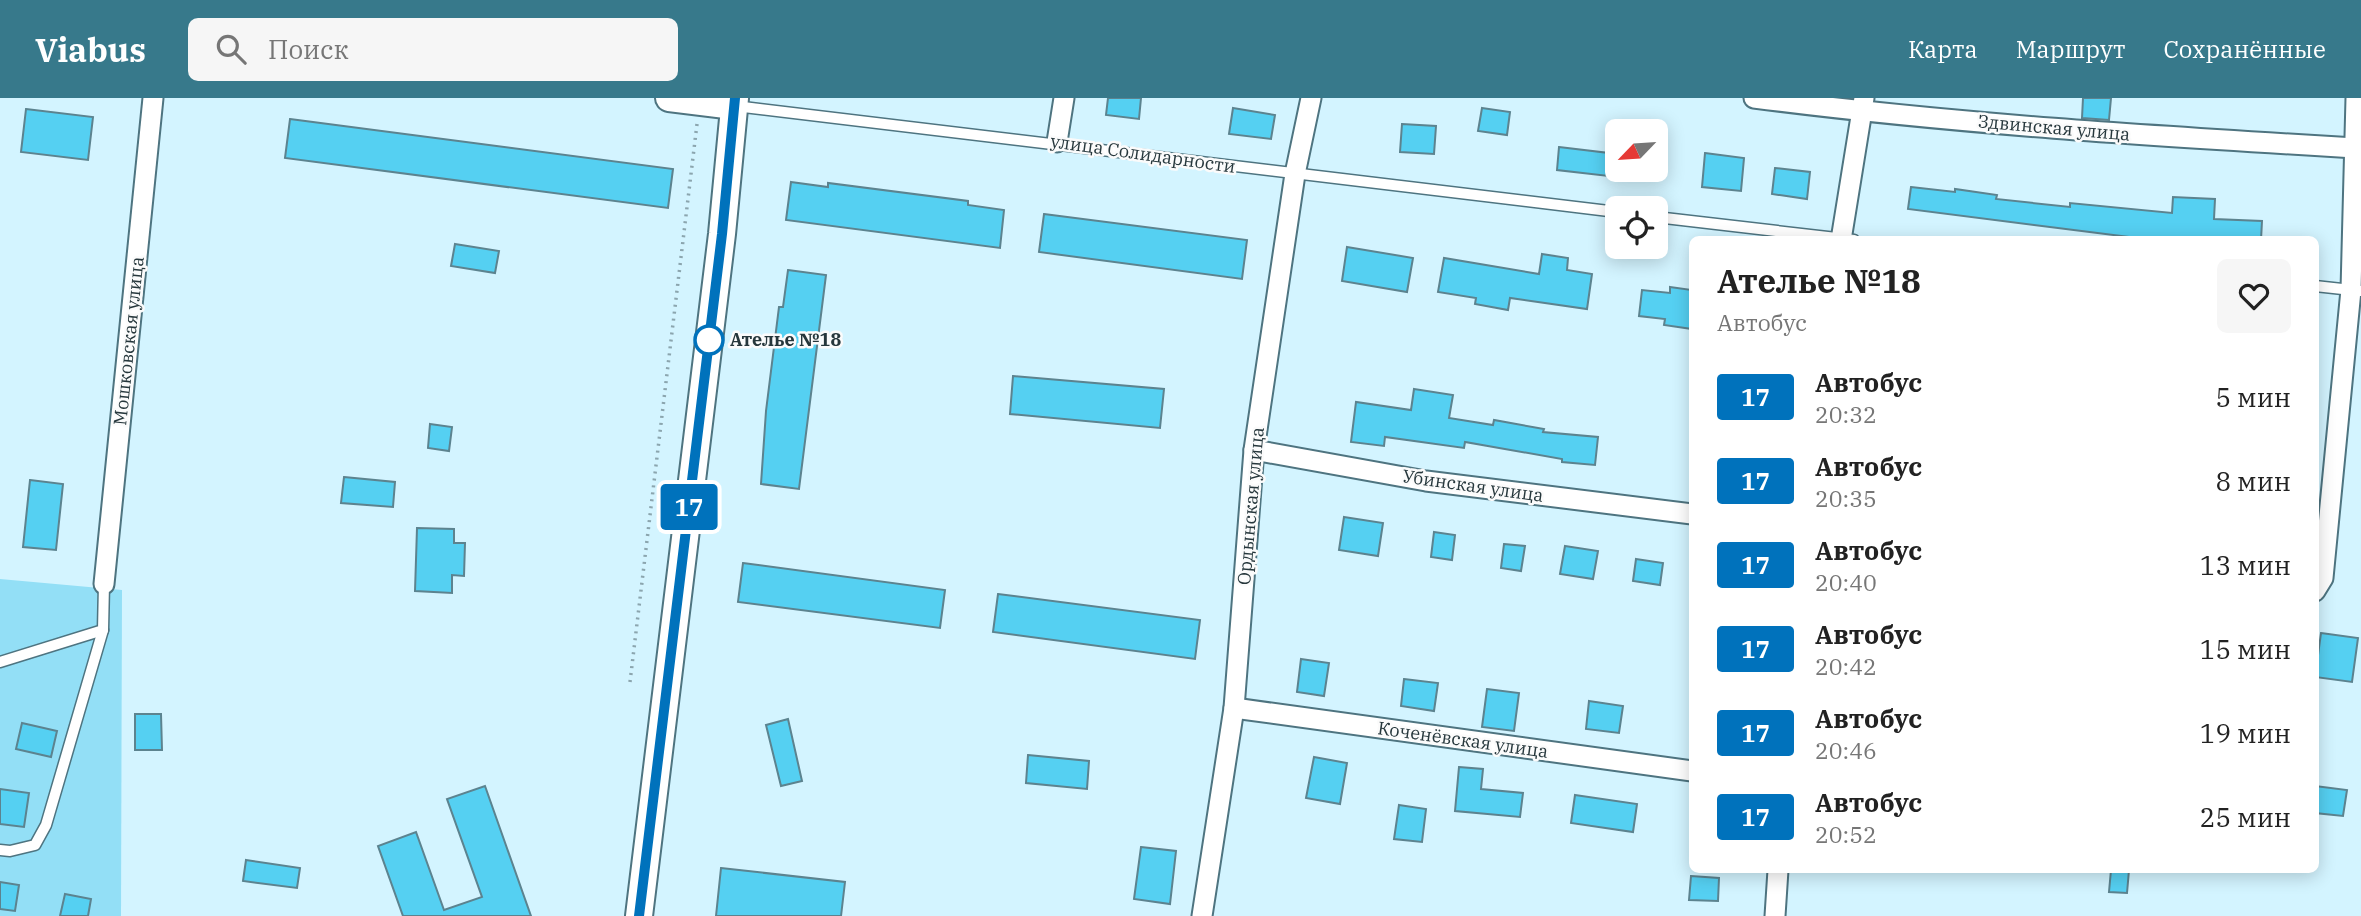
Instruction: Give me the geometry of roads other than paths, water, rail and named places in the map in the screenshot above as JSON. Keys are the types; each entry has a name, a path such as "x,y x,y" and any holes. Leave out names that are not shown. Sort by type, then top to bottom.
{"main road":[{"name":"улица Солидарности","path":"669,98 735,102"},
{"path":"639,916 722,234 735,102"}],"street":[{"name":"Мошковская улица","path":"104,584 153,98"},
{"path":"1057,142 1064,98"},
{"name":"Ордынская улица","path":"1202,916 1234,709 1254,450 1295,174 1311,98"},
{"name":"Здвинская улица","path":"1755,98 1863,105 2106,133 2355,148"},
{"path":"2319,586 2323,579 2356,291 2357,98"},
{"path":"1846,236 1863,105"},
{"name":"Убинская улица","path":"1254,450 1426,481 1689,514"},
{"name":"Коченёвская улица","path":"1234,709 1689,771"},
{"path":"1775,916 1778,873"}],"lane":[{"name":"улица Солидарности","path":"735,102 1605,211"},
{"path":"1668,217 1821,236"},
{"path":"2319,286 2356,291"},
{"path":"0,850 9,851 35,845 46,825 103,630 104,584"},
{"path":"0,662 103,630"}],"place":[{"name":"Ателье №18","path":"709,340"}]}
